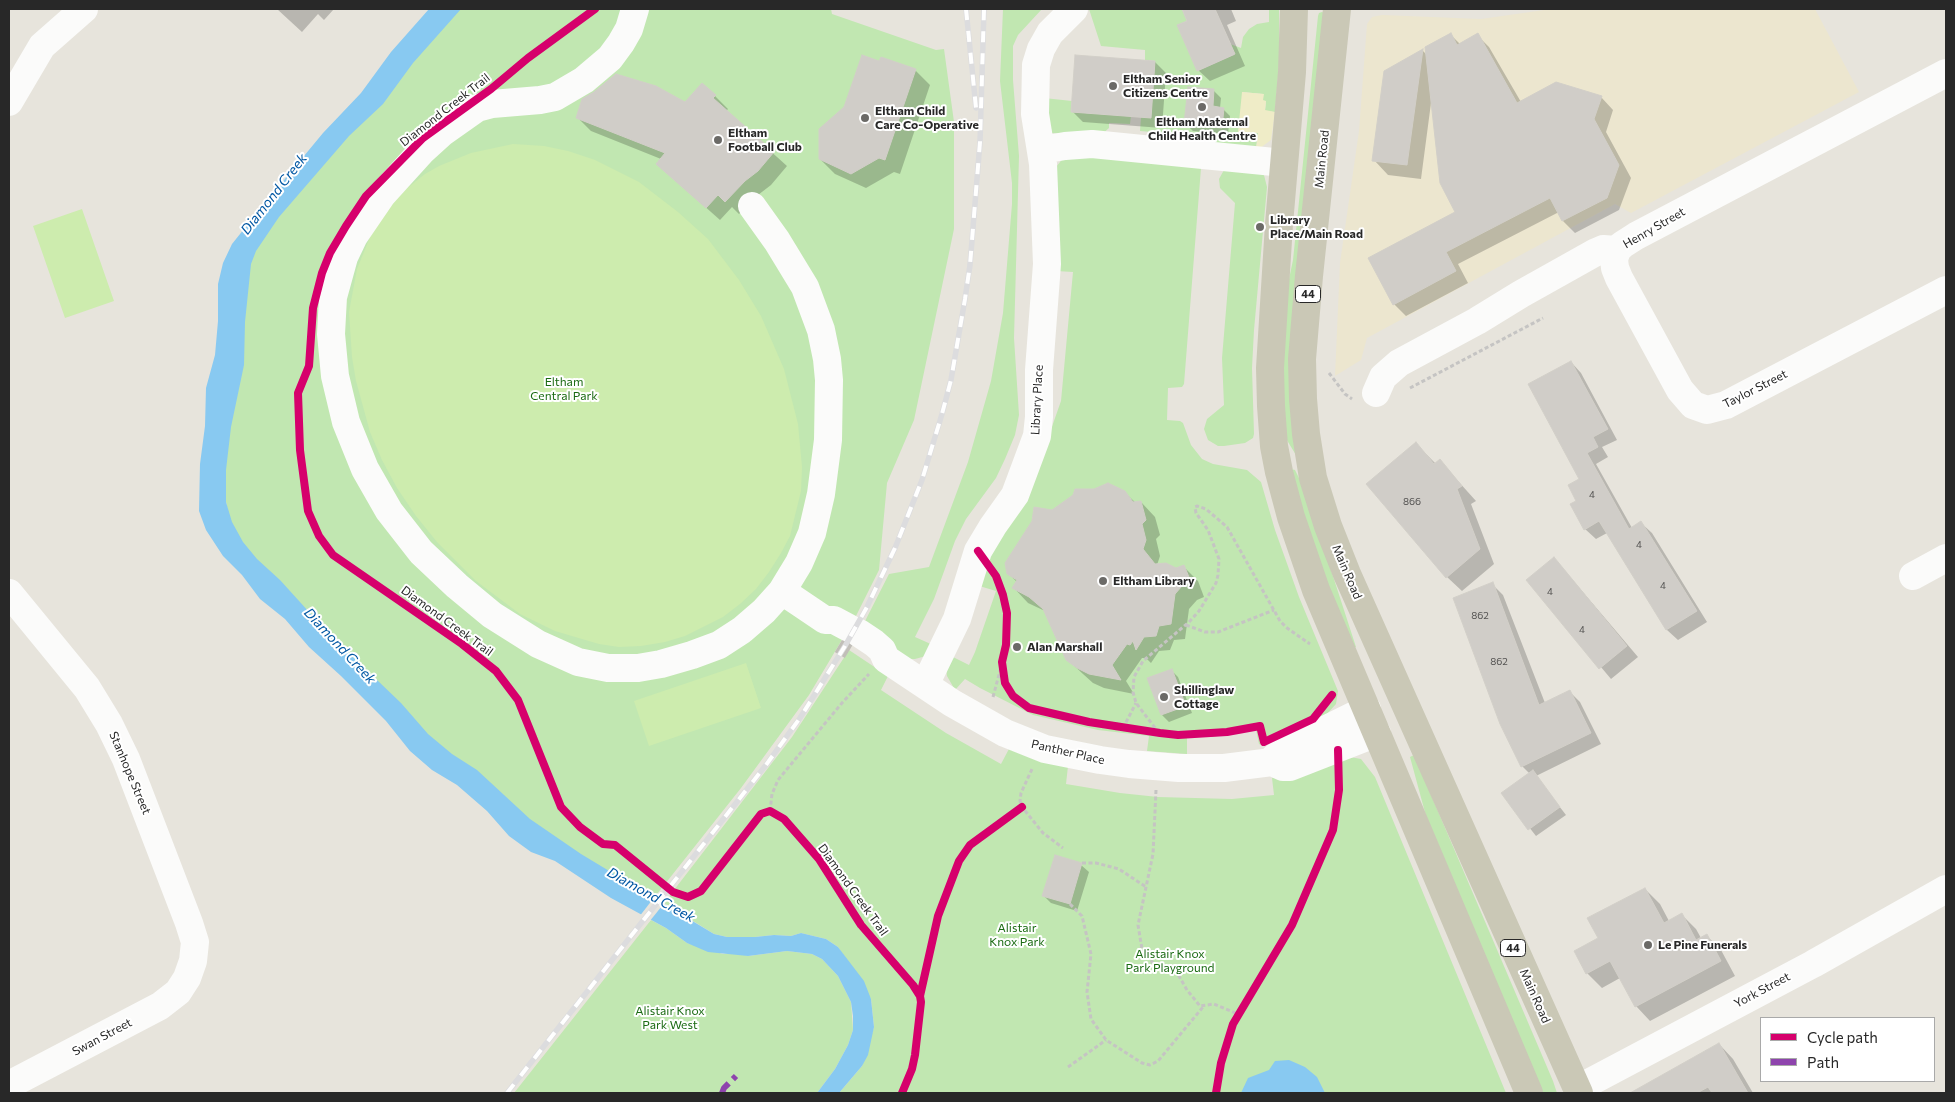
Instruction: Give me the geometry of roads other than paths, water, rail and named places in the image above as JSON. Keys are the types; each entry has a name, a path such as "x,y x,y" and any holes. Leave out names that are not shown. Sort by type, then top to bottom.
{"main road":[{"path":"1294,9 1292,72 1270,359 1274,446 1284,496 1316,590 1529,1093"},
{"name":"Main Road","path":"1337,9 1302,359 1302,399 1313,478 1328,526 1347,574 1578,1091"},
{"path":"1274,446 1313,478"},
{"path":"1372,721 1387,704 1405,706"}],"street":[{"path":"9,102 42,46 84,9"},
{"path":"635,9 629,29 622,43 598,69 570,89 555,97 492,104 477,108 421,152 382,195 354,236 344,256 332,297 331,334 335,376 346,422 365,470 389,511 421,552 457,586 492,615 538,644 578,662 608,668 638,668 692,656 719,645 742,630 764,611 782,591 799,563 812,533 821,494 828,440 829,380 827,359 821,330 804,287 777,242 752,206"},
{"name":"Library Place","path":"925,685 957,619 978,551 992,526 1015,495 1037,436 1038,370 1047,264 1041,150 1034,104 1038,57 1050,33 1074,9"},
{"name":"Henry Street","path":"1376,393 1384,376 1399,363 1477,321 1521,294 1596,252 1603,249 1617,250 1636,236 1946,73"},
{"path":"1041,150 1092,144 1284,163"},
{"name":"Taylor Street","path":"1617,250 1614,258 1615,268 1642,321 1684,395 1692,405 1704,410 1726,405 1946,290"},
{"name":"Panther Place","path":"782,591 845,633 878,646 886,659 981,720 1005,733 1045,749 1110,761 1157,766 1224,768 1268,752 1278,766 1290,767 1372,721"},
{"name":"Stanhope Street","path":"9,592 87,688 126,759 190,923 195,942 193,961 187,978"},
{"name":"York Street","path":"1578,1091 1813,964 1946,889"},
{"name":"Swan Street","path":"9,1085 160,1006 178,992 187,978"}],"water":[{"name":"Diamond Creek","path":"429,9 461,9 413,63 383,104 349,136 279,217 256,251 251,264 245,322 244,365 231,427 226,470 226,502 232,522 243,542 257,559 280,580 329,634 401,703 428,734 452,754 477,770 530,819 581,854 714,934 727,937 755,937 791,936 801,933 826,939 838,947 864,981 871,999 874,1027 868,1055 862,1066 839,1093 817,1093 835,1069 848,1045 853,1030 853,1016 851,1002 838,976 822,959 812,954 787,951 748,956 708,952 687,943 666,928 611,898 555,861 531,852 509,836 487,811 457,785 432,770 410,751 386,721 309,647 285,619 260,599 242,575 223,556 206,530 199,511 200,464 205,426 206,388 215,355 218,321 218,284 223,263 232,244 256,214 323,133 361,93 391,52"},
{"path":"1289,1060 1305,1067 1317,1077 1325,1093 1241,1093 1248,1078 1269,1070 1275,1061"}],"tunnel":[{"path":"842,640 852,646"}],"railway":[{"path":"966,9 976,108"},
{"path":"507,1093 766,765 800,718 867,607 895,548 922,480 942,414 951,380 965,299 970,265 980,142 984,9"}],"place":[{"name":"Eltham Senior Citizens Centre","path":"1113,86"},
{"name":"Eltham Maternal Child Health Centre","path":"1202,107"},
{"name":"Eltham Child Care Co-Operative","path":"865,118"},
{"name":"Eltham Football Club","path":"718,140"},
{"name":"Library Place/Main Road","path":"1260,227"},
{"name":"Eltham Library","path":"1103,581"},
{"name":"Alan Marshall","path":"1017,647"},
{"name":"Shillinglaw Cottage","path":"1164,697"},
{"name":"Le Pine Funerals","path":"1648,945"}],"park label":[{"name":"Eltham Central Park","path":"564,389"},
{"name":"Alistair Knox Park","path":"1017,935"},
{"name":"Alistair Knox Park Playground","path":"1170,961"},
{"name":"Alistair Knox Park West","path":"670,1018"}]}
